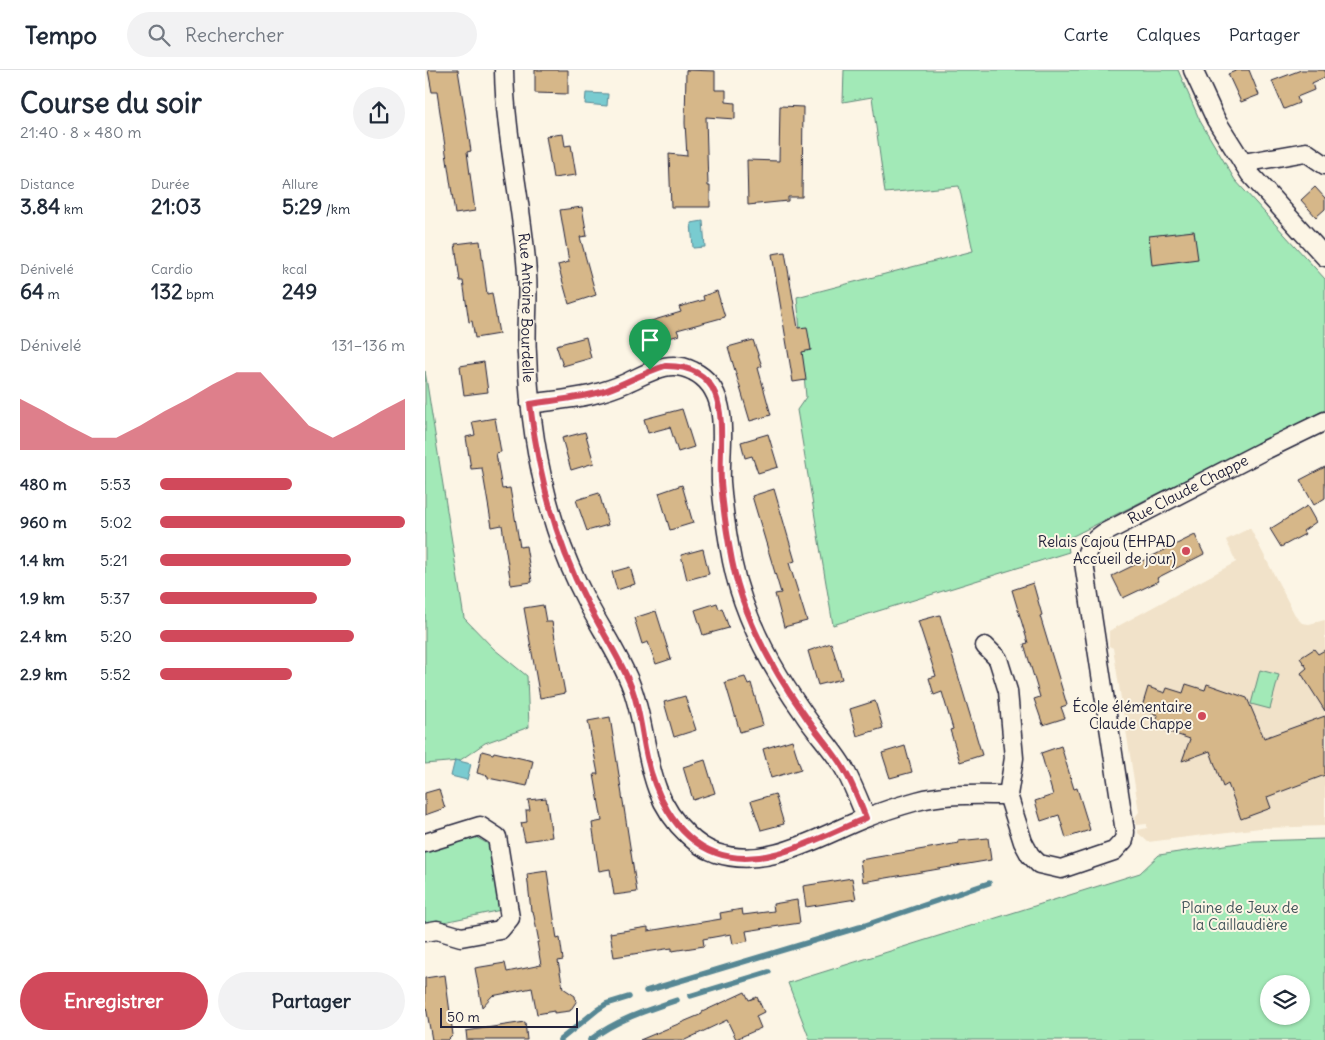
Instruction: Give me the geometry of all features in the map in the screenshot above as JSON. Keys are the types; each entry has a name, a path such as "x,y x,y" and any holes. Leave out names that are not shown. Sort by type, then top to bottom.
{"street":[{"name":"Rue Antoine Bourdelle","path":"504,70 508,132 527,275 527,353 530,404 533,430 547,496 569,565 587,603 611,644 631,687 638,707 645,749 663,804 677,824 697,844 717,853 741,858 765,857 789,850 866,818 936,797 1008,795"},
{"path":"1193,70 1216,120 1250,174 1325,258"},
{"path":"1243,163 1306,152 1325,165"},
{"path":"530,404 589,395 620,385 650,370 665,366 681,366 695,372 707,382 717,396 721,411 721,480 732,562 752,624 786,687 846,772 866,818"},
{"name":"Rue Claude Chappe","path":"1008,795 1023,842 1030,855 1039,864 1061,869 1114,851 1124,840 1125,832 1084,563 1092,541 1325,421"},
{"path":"985,646 998,659 1008,691 1014,758 1008,795"},
{"path":"425,843 480,826 497,837 510,918 500,930 461,937 437,930 425,932"}],"shaded area":[{"path":"1250,528 1296,617 1302,623 1309,624 1325,620 1325,826 1260,828 1148,842 1138,833 1138,830 1147,828 1147,824 1137,825 1135,817 1139,812 1113,648 1109,646 1109,631 1236,562 1226,540"}],"green space":[{"path":"844,70 1178,70 1200,121 1235,180 1325,279 1325,410 1067,539 1069,552 833,625 797,410 806,397 797,297 973,251 959,186 885,193 872,97 843,102"},
{"path":"425,371 464,618 494,649 527,676 529,727 485,743 459,761 425,764"},
{"path":"1260,670 1279,675 1270,709 1251,704"},
{"path":"474,836 490,845 501,910 425,926 425,850"},
{"name":"Plaine de Jeux de la Caillaudière","path":"1325,839 1325,1040 810,1040 788,983 1140,873 1159,855 1252,841"}],"water":[{"path":"586,93 608,94 607,106 585,104"},
{"path":"703,221 705,247 693,248 691,223"},
{"path":"455,760 471,764 467,780 451,776"}],"building":[{"path":"428,70 458,70 471,151 467,152 475,211 455,214 437,92 432,92"},
{"path":"535,70 568,70 568,94 535,93"},
{"path":"686,70 715,71 715,90 726,90 726,102 735,103 735,119 706,117 710,207 671,207 669,154 687,156 685,123"},
{"path":"1238,70 1249,70 1259,95 1241,102 1228,74"},
{"path":"1301,70 1325,70 1325,77 1312,83 1314,90 1297,97 1299,103 1284,109 1272,81"},
{"path":"780,106 803,107 802,197 788,197 788,201 748,205 747,160 779,161"},
{"path":"563,134 565,146 571,145 576,175 553,178 546,136"},
{"path":"1315,187 1325,198 1325,209 1316,217 1301,200"},
{"path":"582,207 587,236 580,237 596,295 569,304 558,265 569,262 560,210"},
{"path":"1194,231 1198,259 1152,265 1149,236"},
{"path":"480,241 487,294 492,293 499,334 475,338 472,321 469,322 463,281 460,281 455,244"},
{"path":"785,252 798,328 807,327 811,350 802,352 806,380 793,382 772,254"},
{"path":"717,291 725,317 677,330 679,335 647,345 641,324 681,312 679,307 704,300 703,296"},
{"path":"586,337 591,358 563,366 556,345"},
{"path":"753,340 762,366 758,368 771,415 750,421 728,347"},
{"path":"484,362 488,392 464,395 460,366"},
{"path":"682,409 694,447 678,452 670,427 648,433 644,419"},
{"path":"495,418 501,452 496,453 502,489 510,488 520,547 526,546 532,582 511,585 502,525 492,527 482,468 471,469 466,437 475,435 472,422"},
{"path":"585,432 594,463 571,470 562,438"},
{"path":"768,434 778,467 758,473 752,456 745,458 741,442"},
{"path":"1325,467 1325,498 1314,505 1300,480"},
{"path":"682,485 693,523 670,530 659,493"},
{"path":"774,489 795,561 789,563 807,621 784,627 775,594 781,593 752,496"},
{"path":"599,493 608,525 587,531 576,500"},
{"path":"1307,506 1316,522 1303,531 1305,534 1281,547 1270,529"},
{"path":"1195,535 1204,554 1157,578 1159,581 1123,598 1112,576"},
{"path":"703,549 709,574 687,580 681,555"},
{"path":"630,567 635,584 617,590 612,572"},
{"path":"1033,583 1042,615 1040,616 1067,705 1061,707 1065,718 1043,725 1034,699 1040,697 1024,644 1028,643 1012,590"},
{"path":"717,603 719,609 722,608 729,628 703,635 695,610"},
{"path":"543,605 546,622 552,622 565,693 540,698 524,608"},
{"path":"656,611 671,659 656,664 648,642 642,644 634,618"},
{"path":"940,615 982,755 960,762 950,730 953,729 942,692 934,695 929,678 936,676 918,621"},
{"path":"831,643 842,679 818,685 808,651"},
{"path":"1314,649 1318,654 1325,650 1325,711 1301,673 1307,668 1300,658"},
{"path":"745,677 748,684 751,683 763,725 740,732 725,682"},
{"path":"1186,684 1205,690 1207,684 1247,698 1264,738 1325,716 1325,775 1267,797 1271,808 1241,819 1228,784 1223,787 1210,751 1182,761 1190,739 1155,727 1158,715 1141,710 1148,687 1165,693 1167,688 1183,693"},
{"path":"685,696 696,730 674,737 664,702"},
{"path":"875,701 883,728 857,736 850,709"},
{"path":"610,717 637,892 614,895 610,869 599,871 592,823 602,821 594,774 598,774 588,721"},
{"path":"792,740 801,769 771,778 763,749"},
{"path":"905,746 912,772 890,778 882,753"},
{"path":"1061,746 1074,789 1077,788 1090,830 1066,838 1059,815 1041,821 1035,801 1053,795 1041,753"},
{"path":"482,751 533,761 527,786 488,778 488,776 477,773"},
{"path":"705,760 715,793 693,800 683,767"},
{"path":"439,789 445,808 425,815 425,793"},
{"path":"775,794 784,824 761,830 751,801"},
{"path":"546,798 552,837 525,841 521,823 527,822 526,810 530,810 528,800"},
{"path":"988,838 991,860 863,882 860,860 959,843 958,841"},
{"path":"547,871 557,939 560,938 563,960 558,961 563,988 575,996 576,1002 570,1011 537,1014 532,988 492,996 482,1007 475,968 505,963 507,972 541,965 537,942 539,942 533,911 531,911 527,874"},
{"path":"852,878 856,899 806,907 803,886"},
{"path":"797,900 800,923 746,931 748,941 733,944 731,934 703,939 704,946 672,951 672,948 614,957 610,933 648,927 648,931 721,919 720,913 742,909 743,915 774,911 773,904"},
{"path":"445,975 453,1035 448,1040 432,1040 425,1001 425,978"},
{"path":"745,992 749,1000 757,997 764,1012 756,1016 761,1028 736,1039 727,1020 685,1040 640,1040 702,1014 702,1012"},
{"path":"525,1022 527,1040 467,1040 466,1031"}],"waterway":[{"path":"646,991 860,927 989,883"},
{"path":"690,996 769,972"},
{"path":"560,1040 606,1004 629,997"},
{"path":"590,1040 621,1021 677,1000"}],"place":[{"name":"Relais Cajou (EHPAD Accueil de jour)","path":"1186,551"},
{"name":"École élémentaire Claude Chappe","path":"1202,716"}],"route":[{"path":"665,366 681,366 695,372 707,382 717,396 721,411 721,480 732,562 752,624 786,687 846,772 866,818 789,850 765,857 741,858 717,853 697,844 677,824 663,804 645,749 642,724 631,687 623,667 587,603 569,565 547,496 533,430 530,404 589,395 607,390 650,370 665,366"}]}
